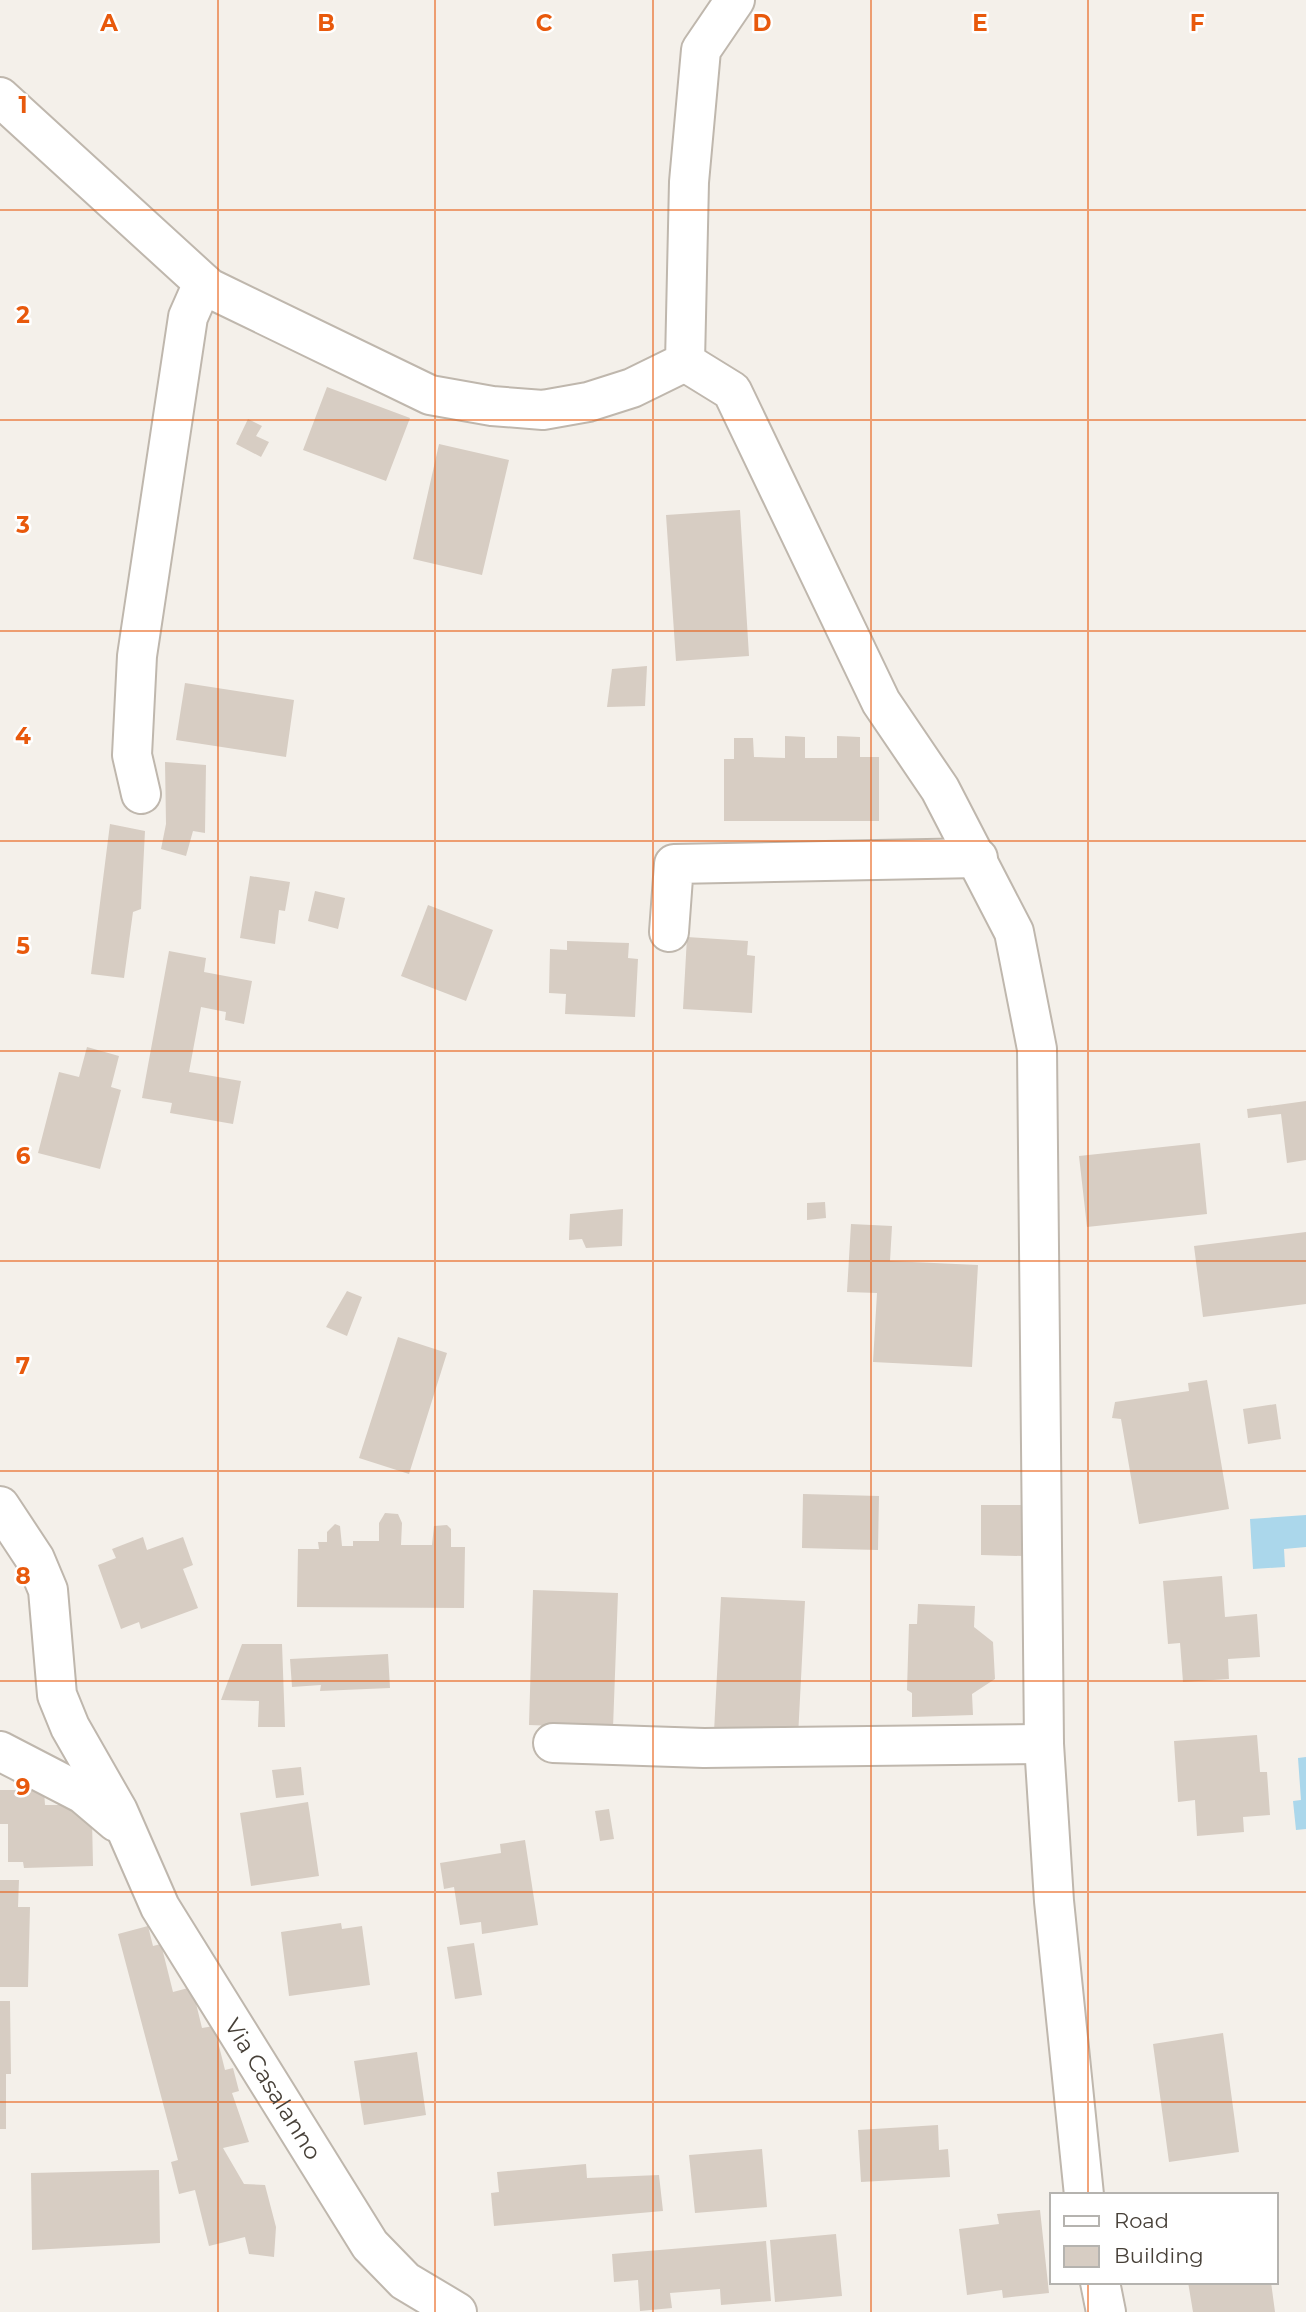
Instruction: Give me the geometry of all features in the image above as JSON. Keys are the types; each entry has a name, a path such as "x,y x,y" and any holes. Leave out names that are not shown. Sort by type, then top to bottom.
{"street":[{"path":"685,362 689,182 701,50 735,0"},
{"path":"0,97 203,283 430,396 492,406 543,410 588,402 632,388 685,362"},
{"path":"141,794 132,755 137,656 188,317 203,283"},
{"path":"685,362 712,376 732,391 881,702 940,789 1014,932 1037,1049 1044,1744 1054,1901 1084,2193"},
{"path":"669,932 674,864 978,859"},
{"name":"Via Casalanno","path":"0,1507 35,1559 48,1590 57,1695 70,1727 118,1811 160,1907 370,2245 405,2281 457,2312"},
{"path":"553,1743 704,1748 1044,1744"},
{"path":"0,1751 83,1794 126,1834"},
{"path":"1100,2284 1105,2312"}],"water":[{"path":"1306,1515 1306,1547 1284,1549 1285,1567 1253,1569 1250,1519"},
{"path":"1306,1757 1306,1829 1296,1830 1293,1801 1301,1800 1298,1758"}],"building":[{"path":"327,387 410,418 386,481 303,450"},
{"path":"248,419 262,426 256,436 269,442 261,457 236,444"},
{"path":"439,444 509,460 482,575 413,559"},
{"path":"740,510 749,656 676,661 666,515"},
{"path":"647,666 645,706 607,707 612,669"},
{"path":"185,683 294,700 286,757 176,740"},
{"path":"785,736 805,737 805,758 837,758 837,736 860,737 860,757 879,757 879,821 724,821 724,759 734,759 734,738 753,738 754,757 785,758"},
{"path":"165,762 206,765 205,833 193,831 186,856 161,849 166,824"},
{"path":"110,824 145,831 141,909 133,912 124,978 91,974"},
{"path":"250,876 290,882 285,911 279,910 275,944 240,938"},
{"path":"315,891 345,898 338,929 308,921"},
{"path":"428,905 493,930 466,1001 401,976"},
{"path":"687,937 748,941 747,955 755,956 752,1013 683,1009"},
{"path":"567,941 629,943 628,958 638,959 635,1017 565,1014 566,994 549,993 550,949 567,950"},
{"path":"169,951 206,958 204,972 252,981 244,1024 225,1020 226,1012 201,1007 189,1072 241,1081 233,1124 170,1113 172,1103 142,1098"},
{"path":"87,1047 119,1056 111,1087 121,1090 100,1169 38,1153 59,1072 79,1077"},
{"path":"1306,1101 1306,1160 1287,1163 1281,1114 1248,1118 1247,1109"},
{"path":"1200,1143 1207,1214 1087,1227 1079,1156"},
{"path":"825,1202 826,1218 807,1220 807,1203"},
{"path":"623,1209 622,1246 586,1248 582,1239 569,1240 570,1214"},
{"path":"851,1224 892,1226 890,1261 978,1265 972,1367 873,1362 877,1293 847,1292"},
{"path":"1306,1232 1306,1304 1203,1317 1194,1246"},
{"path":"347,1291 362,1297 347,1336 326,1327"},
{"path":"398,1337 447,1353 409,1474 359,1458"},
{"path":"1207,1380 1229,1509 1139,1524 1121,1419 1112,1418 1115,1402 1189,1391 1188,1383"},
{"path":"1276,1404 1281,1439 1248,1444 1243,1409"},
{"path":"803,1494 879,1496 878,1550 802,1548"},
{"path":"981,1505 1023,1505 1023,1556 981,1555"},
{"path":"385,1513 398,1514 402,1523 401,1545 432,1545 434,1526 447,1525 451,1529 451,1547 465,1547 464,1608 297,1607 298,1549 319,1549 318,1542 327,1542 327,1532 335,1524 340,1526 342,1546 353,1546 353,1541 379,1541 379,1523"},
{"path":"143,1537 147,1550 183,1537 193,1565 183,1569 198,1608 141,1629 139,1622 121,1629 98,1565 116,1558 112,1549"},
{"path":"1222,1576 1225,1617 1257,1614 1260,1657 1228,1659 1229,1679 1183,1682 1180,1643 1168,1644 1163,1581"},
{"path":"533,1590 618,1593 613,1728 529,1725"},
{"path":"721,1597 805,1601 798,1737 714,1732"},
{"path":"918,1604 975,1606 974,1627 993,1642 995,1679 972,1694 973,1715 912,1717 912,1693 907,1690 909,1624 917,1624"},
{"path":"242,1644 282,1644 285,1727 258,1727 259,1701 221,1700"},
{"path":"388,1654 390,1688 320,1691 321,1685 292,1687 290,1659"},
{"path":"1257,1735 1260,1772 1267,1772 1270,1815 1243,1817 1244,1832 1197,1836 1195,1800 1178,1802 1174,1741"},
{"path":"301,1767 304,1795 276,1798 272,1770"},
{"path":"0,1790 44,1790 45,1805 80,1805 80,1819 92,1819 93,1866 24,1868 23,1862 8,1862 8,1824 0,1824"},
{"path":"308,1802 319,1876 251,1886 240,1813"},
{"path":"609,1809 614,1839 600,1841 595,1811"},
{"path":"525,1840 538,1925 482,1934 481,1922 460,1925 454,1887 444,1889 440,1863 501,1853 500,1844"},
{"path":"0,1880 19,1880 18,1907 30,1907 28,1987 0,1987"},
{"path":"341,1923 342,1929 362,1926 370,1985 289,1996 281,1932"},
{"path":"148,1926 153,1946 161,1944 173,1992 192,1987 202,2028 214,2026 225,2070 233,2068 239,2091 232,2093 249,2142 223,2148 244,2184 265,2185 276,2227 274,2257 249,2254 245,2237 209,2246 195,2190 179,2194 171,2162 178,2160 118,1934"},
{"path":"474,1943 482,1995 455,1999 447,1947"},
{"path":"0,2001 10,2001 11,2074 6,2074 6,2129 0,2129"},
{"path":"1223,2033 1239,2152 1169,2162 1153,2044"},
{"path":"417,2052 426,2115 364,2125 354,2061"},
{"path":"938,2125 939,2150 948,2149 950,2177 861,2182 858,2130"},
{"path":"762,2149 767,2207 695,2213 689,2155"},
{"path":"586,2164 587,2178 659,2175 663,2211 494,2226 491,2193 499,2192 497,2172"},
{"path":"159,2170 160,2243 32,2250 31,2173"},
{"path":"1040,2210 1049,2293 1003,2298 1002,2290 967,2295 959,2229 999,2224 997,2214"},
{"path":"836,2234 842,2296 775,2302 770,2240"},
{"path":"766,2241 771,2301 721,2305 720,2289 670,2293 672,2308 640,2311 638,2280 614,2282 612,2254"},
{"path":"1188,2284 1271,2284 1275,2312 1193,2312"}]}
